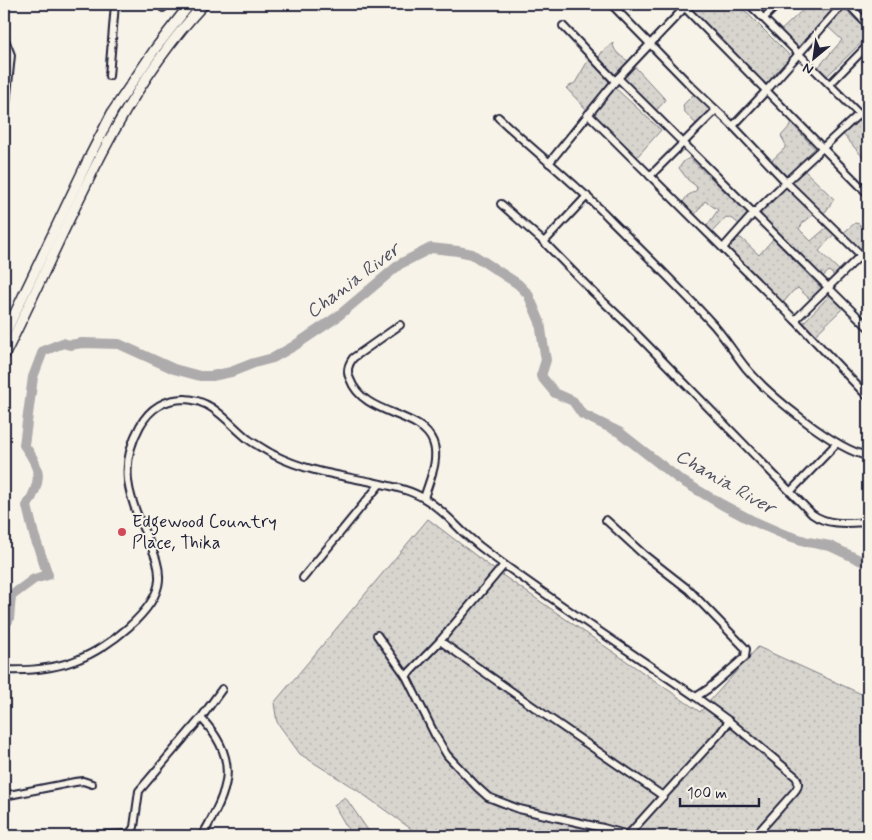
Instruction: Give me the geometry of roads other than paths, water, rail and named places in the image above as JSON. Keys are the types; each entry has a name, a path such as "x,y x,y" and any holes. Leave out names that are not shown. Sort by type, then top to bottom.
{"highway":[{"path":"4,336 113,111 155,49 190,4"},
{"path":"4,356 98,161 135,94 204,4"}],"street":[{"path":"109,76 115,4"},
{"path":"723,248 786,182 824,149 865,118 749,4"},
{"path":"764,18 778,4"},
{"path":"733,126 842,4"},
{"path":"848,4 868,25"},
{"path":"613,6 786,182 868,262"},
{"path":"550,163 617,79 686,6 766,91 868,194"},
{"path":"563,26 683,142 868,327"},
{"path":"4,37 10,64 4,124"},
{"path":"830,84 868,45"},
{"path":"650,176 716,110"},
{"path":"588,114 795,320 868,397"},
{"path":"498,117 587,196 710,320 747,369 761,383 791,409 837,443 868,456"},
{"path":"544,242 587,196"},
{"path":"501,204 544,242 592,292 627,324 812,514 822,520 845,523 868,522"},
{"path":"795,320 868,248"},
{"path":"400,325 353,358 348,365 348,375 352,386 365,400 414,422 430,436 435,451 435,458 424,498"},
{"path":"4,670 34,670 80,659 126,630 146,611 156,596 159,582 159,564 138,520 130,495 127,474 128,456 133,438 146,416 157,405 171,400 188,399 205,404 221,413 248,438 271,453 298,466 408,491 424,498 439,509 475,543 729,721 770,754 798,780 796,790 755,836"},
{"path":"791,491 837,443"},
{"path":"303,578 380,484"},
{"path":"606,520 643,554 689,590 746,649 744,658 696,697"},
{"path":"406,676 440,641 504,564"},
{"path":"377,635 406,676 447,755 488,797 519,809 603,828 629,836 722,732 729,721"},
{"path":"440,641 663,796"},
{"path":"90,836 127,834 131,832 134,827 139,790 201,718 222,689"},
{"path":"201,718 213,730 221,745 227,767 227,779 223,796 202,836"},
{"path":"4,796 75,782 83,781 92,784"}],"waterway":[{"name":"Chania River","path":"4,627 9,619 11,596 34,579 48,575 34,535 27,506 37,482 37,468 24,445 33,377 43,351 63,343 70,345 82,343 119,344 174,369 200,376 212,376 231,372 273,358 294,346 337,317 400,264 431,248 472,254 518,284 528,294 540,322 546,360 541,376 555,393 573,401 582,414 619,432 679,479 751,520 783,534 808,542 830,546 868,564"}],"place":[{"name":"Edgewood Country Place, Thika","path":"122,532"}]}
